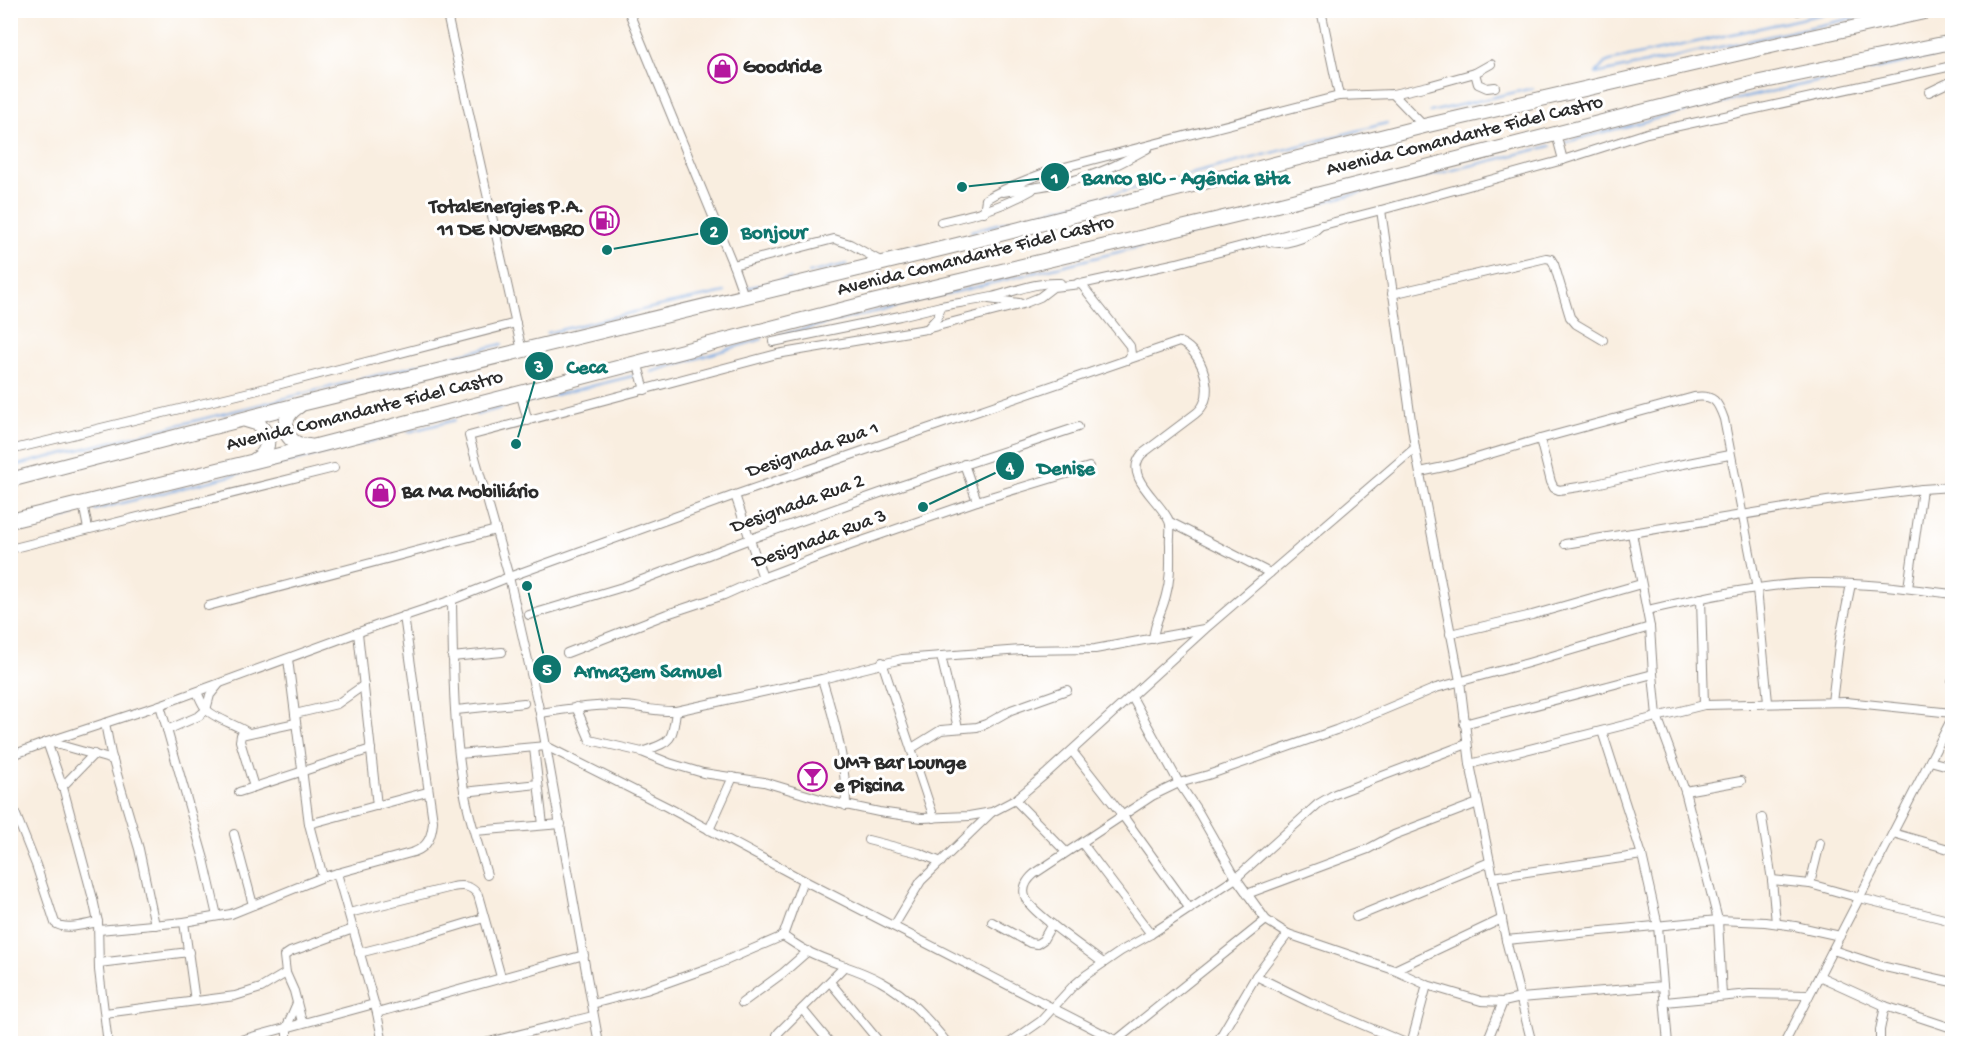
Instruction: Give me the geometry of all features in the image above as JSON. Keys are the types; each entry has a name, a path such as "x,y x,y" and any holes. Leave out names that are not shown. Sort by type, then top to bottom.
{"highway":[{"name":"Avenida Comandante Fidel Castro","path":"10,480 301,405 1425,126 1933,10"},
{"name":"Avenida Comandante Fidel Castro","path":"10,521 312,447 637,362 771,335 883,299 1265,208 1755,83 1953,42"},
{"path":"301,405 288,415 286,431 296,444 312,447"},
{"path":"242,420 259,424 267,435 266,449 253,460"}],"street":[{"path":"446,10 522,351"},
{"path":"628,10 734,265 744,296"},
{"path":"1321,10 1339,96"},
{"path":"984,212 986,199 1019,182 1053,170 1339,96 1393,94 1475,73 1491,64"},
{"path":"599,1044 540,713 509,577 469,436 777,354 926,329 1023,304 1040,297 1053,287 1081,284 1177,263 1563,160 1662,129 1952,67"},
{"path":"1475,73 1478,84 1487,88 1495,87"},
{"path":"1929,92 1953,81"},
{"path":"1393,94 1425,126"},
{"path":"1556,134 1563,160"},
{"path":"996,193 1085,178 1158,143"},
{"path":"941,222 1010,203 1036,188"},
{"path":"1381,210 1415,448 1460,681 1470,764 1506,940 1532,1044"},
{"path":"734,265 834,239 850,244 883,262"},
{"path":"1392,294 1546,258 1551,259 1570,317 1576,324 1603,340"},
{"path":"777,354 771,335 869,323 941,306 985,299 1046,282 1081,284 1130,346 1131,354 1128,360"},
{"path":"985,299 1023,304"},
{"path":"926,329 938,317 941,306"},
{"path":"10,450 254,391 516,323"},
{"name":"Designada Rua 1","path":"10,756 197,692 735,495 1179,342 1192,349 1197,356 1206,380 1207,392 1203,407 1143,454 1137,462 1140,480 1170,522"},
{"path":"637,362 645,390"},
{"path":"520,392 528,421"},
{"path":"1420,472 1703,396 1714,400 1721,410 1744,516 1757,589 1768,702"},
{"name":"Designada Rua 2","path":"529,615 626,586 750,539 964,464 1078,427"},
{"path":"1540,439 1551,482 1554,488 1559,490 1729,455"},
{"path":"894,927 921,881 992,812 1015,800 1072,751 1205,629 1415,448"},
{"path":"964,464 977,501"},
{"name":"Designada Rua 3","path":"567,653 724,595 763,578 977,501 1089,467"},
{"path":"10,549 334,468"},
{"path":"1565,544 1827,501 1953,487"},
{"path":"1908,588 1922,489"},
{"path":"735,495 763,578"},
{"path":"82,503 88,529"},
{"path":"1153,639 1155,621 1166,597 1170,576 1170,522 1270,573"},
{"path":"208,606 496,531"},
{"path":"1632,533 1650,627 1657,716 1685,791 1718,920 1722,996"},
{"path":"1647,610 1701,598 1811,583 1908,588 1953,594"},
{"path":"1450,634 1532,615 1641,584"},
{"path":"1832,702 1840,638 1851,584"},
{"path":"1701,598 1704,705"},
{"path":"452,600 459,754 464,792 487,875"},
{"path":"10,800 55,923 64,927 155,925 231,914 323,876 420,850 430,838 433,822 404,616"},
{"path":"1103,963 1027,902 1024,890 1028,880 1066,852 1152,796 1179,783 1209,775 1336,730 1436,688 1650,627"},
{"path":"540,713 576,707 624,706 660,712 676,711 913,657 1036,650 1087,650 1205,629"},
{"path":"358,633 377,806"},
{"path":"453,657 502,652"},
{"path":"941,656 958,728"},
{"path":"288,659 309,824 323,876"},
{"path":"882,663 934,818"},
{"path":"1464,724 1653,674"},
{"path":"822,679 841,750 845,774 846,806"},
{"path":"1953,681 1953,692"},
{"path":"167,730 199,716 206,710 210,695 219,684"},
{"path":"295,714 337,704 364,685"},
{"path":"912,748 935,732 977,727 1011,710 1067,690"},
{"path":"197,692 206,710 248,732"},
{"path":"1132,697 1179,783 1236,878 1266,920 1288,934 1394,970 1427,985 1481,1000 1503,1002 1521,998 1663,986"},
{"path":"1470,764 1704,705 1768,702 1869,703 1953,713"},
{"path":"456,710 524,703"},
{"path":"160,705 201,849 217,916"},
{"path":"576,707 590,740 642,752 704,773 772,784 846,806 922,818 969,816 992,812"},
{"path":"642,752 669,740 673,733 676,711"},
{"path":"1784,1044 1953,718"},
{"path":"105,723 113,760 139,849 155,925"},
{"path":"254,787 240,741 241,735 296,723"},
{"path":"1602,731 1642,855 1658,926 1668,1044"},
{"path":"47,742 113,760"},
{"path":"47,742 87,873 98,926 99,963 108,1044"},
{"path":"1008,1044 1022,1040 1073,986 1103,963 1236,878 1327,798 1467,744"},
{"path":"459,754 546,746 1117,1042 1266,920"},
{"path":"534,748 543,825"},
{"path":"239,792 371,749"},
{"path":"1072,751 1123,816 1190,909"},
{"path":"62,787 94,754"},
{"path":"1930,761 1953,767"},
{"path":"709,830 733,777"},
{"path":"1685,791 1741,781"},
{"path":"464,792 538,784"},
{"path":"309,824 427,792"},
{"path":"1015,800 1066,852"},
{"path":"1247,894 1368,849 1394,835 1479,802"},
{"path":"1762,818 1776,923"},
{"path":"475,831 561,824"},
{"path":"1893,833 1953,850"},
{"path":"234,834 253,905"},
{"path":"868,840 919,853 941,862"},
{"path":"1082,843 1151,934"},
{"path":"1810,884 1820,843"},
{"path":"1493,877 1642,855"},
{"path":"1356,917 1490,862"},
{"path":"337,873 377,1014 383,1044"},
{"path":"592,1004 646,990 783,936 803,880"},
{"path":"1772,880 1810,884 1953,921"},
{"path":"348,913 464,885 470,887 478,895 501,977"},
{"path":"359,953 484,918"},
{"path":"1394,970 1502,919"},
{"path":"1506,940 1718,920 1776,923 1840,936"},
{"path":"184,922 195,1001"},
{"path":"992,922 1030,943 1037,944 1043,940 1052,924"},
{"path":"302,1022 286,973 284,956 353,929"},
{"path":"1215,1044 1256,976 1288,934"},
{"path":"783,936 808,951 879,980 905,997 926,1017 948,1044"},
{"path":"1833,950 1885,967 1953,982"},
{"path":"742,1003 783,973 808,951"},
{"path":"99,963 189,952"},
{"path":"377,1014 584,955"},
{"path":"782,1044 777,1035 779,1032 845,966"},
{"path":"105,1013 235,996 253,991 286,973"},
{"path":"1256,976 1309,1002 1409,1044 1427,985"},
{"path":"1819,976 1885,1006 1953,1028"},
{"path":"830,982 881,1044"},
{"path":"1665,1002 1756,994 1809,995"},
{"path":"1486,1044 1503,1002"},
{"path":"287,1044 287,1026 297,1003"},
{"path":"226,1044 374,1004"},
{"path":"1880,1044 1885,1006"},
{"path":"802,1009 831,1044"},
{"path":"481,1044 593,1016"}],"waterway":[{"path":"1596,73 1610,61 1841,10"},
{"path":"1596,74 1890,10"},
{"path":"1566,142 1701,107 1952,52"},
{"path":"1430,112 1533,88"},
{"path":"971,231 1387,123"},
{"path":"780,335 1551,146"},
{"path":"877,256 921,244"},
{"path":"809,273 847,264"},
{"path":"747,288 791,278"},
{"path":"547,333 725,292"},
{"path":"651,372 762,339"},
{"path":"10,467 502,344"},
{"path":"526,402 633,376"},
{"path":"476,415 504,407"},
{"path":"408,432 455,420"},
{"path":"94,510 392,436"},
{"path":"10,531 75,515"}],"place":[{"name":"Goodride","path":"722,68"},
{"name":"Banco BIC - Agência Bita","path":"962,187"},
{"name":"TotalEnergies P.A. 11 DE NOVEMBRO","path":"605,220"},
{"name":"Bonjour","path":"607,250"},
{"name":"Ceca","path":"516,444"},
{"name":"Ba Ma Mobiliário","path":"381,493"},
{"name":"Denise","path":"923,507"},
{"name":"Armazem Samuel","path":"527,586"},
{"name":"UM7 Bar Lounge e Piscina","path":"813,776"}]}
